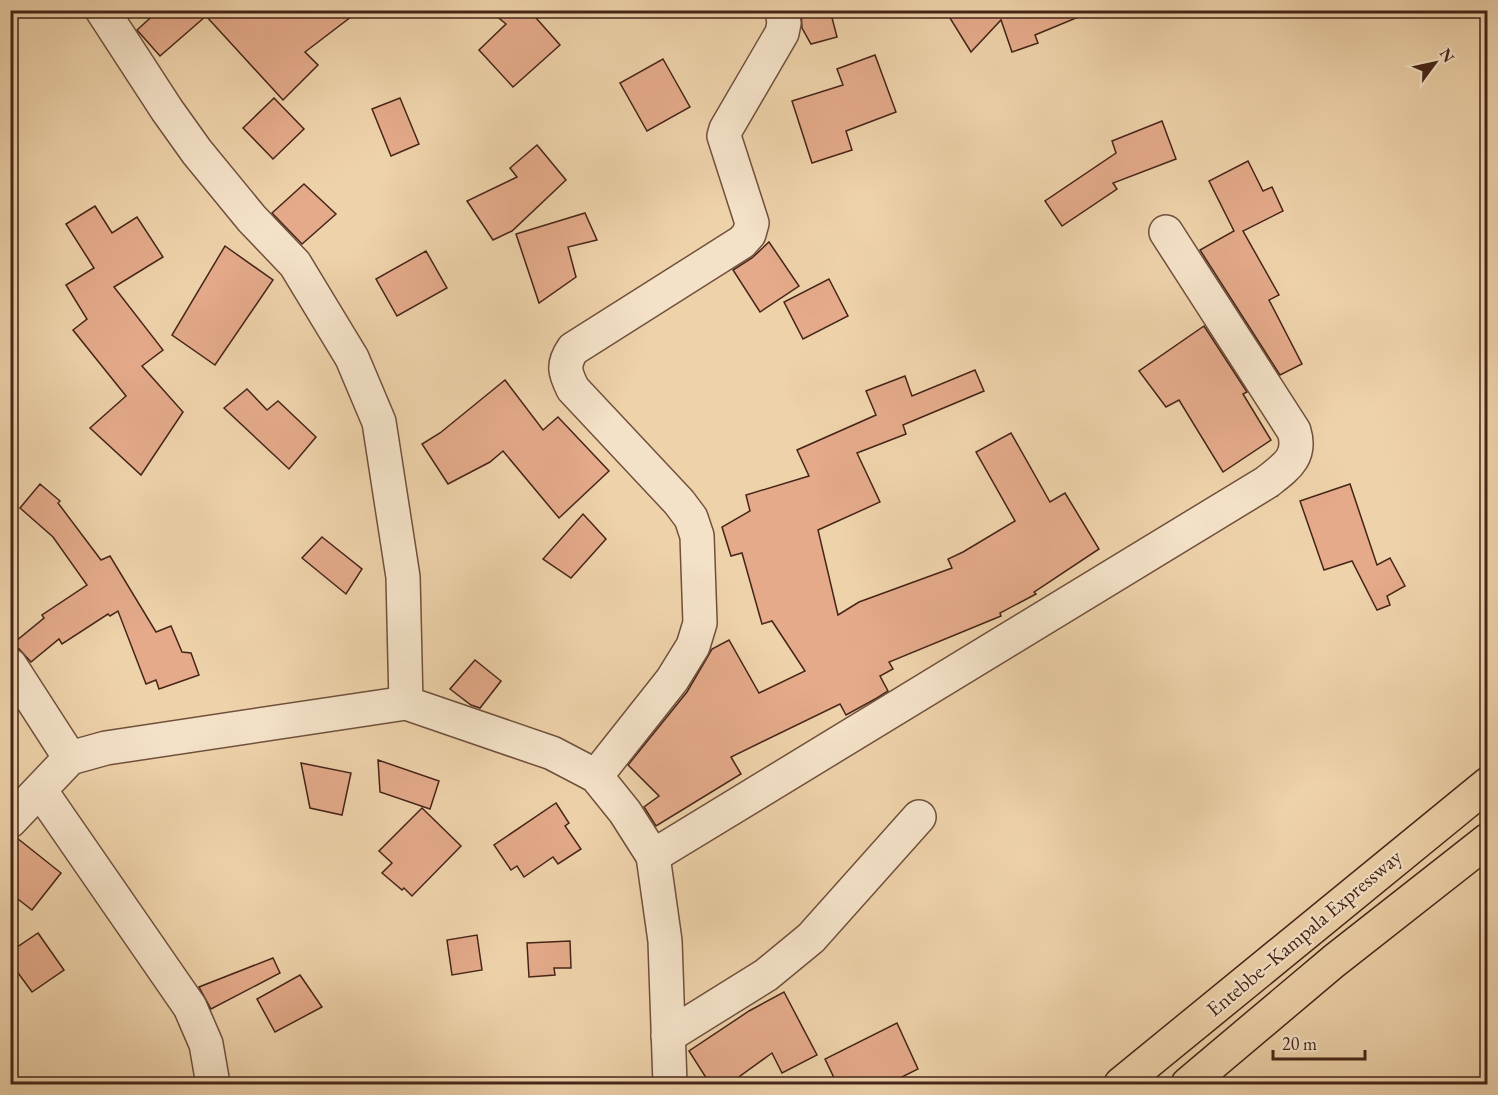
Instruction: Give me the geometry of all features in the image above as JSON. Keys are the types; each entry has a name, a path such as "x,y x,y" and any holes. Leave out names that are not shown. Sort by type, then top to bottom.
{"highway":[{"name":"Entebbe–Kampala Expressway","path":"1121,1084 1488,784"},
{"name":"Entebbe–Kampala Expressway","path":"1188,1084 1334,961 1488,840"}],"street":[{"path":"596,776 672,680 693,646 700,623 697,536 691,518 679,502 573,389 566,375 566,359 573,349 742,242 749,234 752,223 724,136 782,33 784,23 782,10"},
{"path":"116,19 167,110 197,152 252,219 295,264 352,358 379,422 403,578 406,703"},
{"path":"653,856 1267,482 1284,468 1295,454 1298,442 1294,430 1166,232"},
{"path":"10,665 70,758"},
{"path":"10,821 70,758 106,748 406,703 552,753 596,776 625,812 653,856 665,941 670,1084"},
{"path":"40,790 190,1006 206,1044 213,1084"},
{"path":"668,1036 766,975 811,938 919,817"}],"building":[{"path":"159,10 360,10 305,52 318,65 283,100 206,16 160,56 137,30"},
{"path":"489,10 529,10 560,45 513,87 479,50 506,24"},
{"path":"801,10 830,10 837,37 811,44 802,28"},
{"path":"945,10 1093,11 1035,35 1038,43 1012,52 1001,20 971,52"},
{"path":"875,55 896,112 846,131 852,150 812,163 792,101 843,85 837,69"},
{"path":"663,59 690,107 647,131 620,83"},
{"path":"274,98 304,129 273,159 243,128"},
{"path":"400,98 419,144 391,156 372,109"},
{"path":"1162,121 1176,159 1113,183 1117,189 1062,226 1045,201 1116,153 1112,141"},
{"path":"537,145 566,180 512,231 493,240 467,201 517,177 510,168"},
{"path":"1248,161 1263,191 1272,187 1283,211 1243,231 1279,295 1269,300 1302,364 1280,375 1200,250 1234,231 1209,181"},
{"path":"304,184 336,214 302,244 272,213"},
{"path":"95,206 112,233 137,217 163,257 114,287 163,350 142,366 183,412 141,475 90,428 126,396 73,330 87,319 66,285 94,268 66,224"},
{"path":"585,213 597,240 568,247 576,277 539,303 516,234"},
{"path":"769,242 799,286 760,312 733,270 752,258"},
{"path":"225,246 273,280 215,365 172,335"},
{"path":"426,251 447,288 397,316 376,279"},
{"path":"829,279 848,316 803,339 784,302"},
{"path":"1204,326 1247,392 1243,394 1271,440 1223,472 1179,400 1166,407 1139,371"},
{"path":"975,370 984,391 903,425 906,434 857,453 880,502 818,530 838,615 859,602 952,568 948,559 1015,521 976,452 1011,433 1050,502 1065,493 1099,549 1034,592 1036,594 1000,613 1001,616 889,662 893,669 880,676 888,691 877,698 846,715 840,704 731,757 741,774 656,826 644,807 659,796 628,765 687,692 712,649 729,640 759,693 805,671 772,621 762,624 742,553 731,556 722,527 750,511 746,495 809,476 797,450 876,415 866,391 905,376 912,396"},
{"path":"505,380 543,430 558,417 609,471 559,518 503,451 490,462 448,484 422,444 440,433"},
{"path":"247,389 267,410 278,401 316,437 289,469 224,408"},
{"path":"40,484 60,501 58,503 101,560 110,556 156,632 171,626 182,652 191,653 199,675 159,689 156,680 146,684 118,611 110,616 108,614 62,644 59,639 31,662 19,649 10,646 44,618 42,615 87,585 53,537 20,508"},
{"path":"1350,484 1377,565 1390,558 1405,586 1387,596 1390,605 1377,610 1352,561 1324,570 1300,501"},
{"path":"583,514 606,539 571,578 543,559"},
{"path":"322,537 362,569 346,594 302,558"},
{"path":"475,660 501,681 480,708 471,705 450,689"},
{"path":"378,760 439,781 430,809 380,792"},
{"path":"301,763 351,773 342,815 310,808"},
{"path":"556,803 569,823 565,826 581,849 558,864 553,857 524,877 517,866 511,870 494,845"},
{"path":"422,808 461,846 412,896 382,873 392,863 379,851"},
{"path":"17,838 61,873 32,910 10,893 10,839"},
{"path":"38,933 64,970 32,992 10,962 10,952"},
{"path":"477,935 482,970 452,975 447,940"},
{"path":"570,941 571,968 554,968 555,975 529,977 527,943"},
{"path":"273,958 280,973 211,1009 199,987"},
{"path":"300,975 322,1007 275,1032 257,999"},
{"path":"784,992 817,1055 782,1073 772,1053 729,1084 710,1084 689,1051 749,1011"},
{"path":"897,1023 918,1069 888,1084 837,1084 825,1059"}]}
